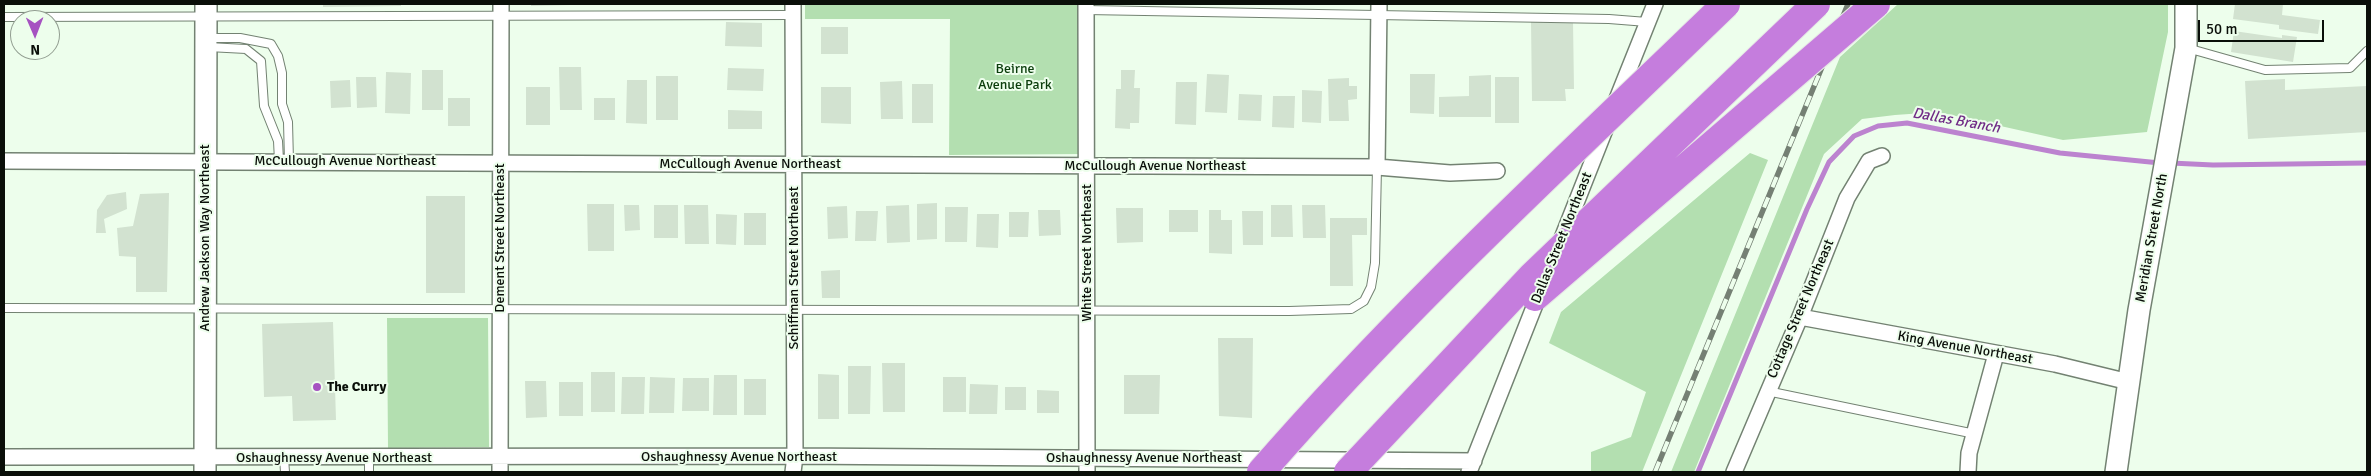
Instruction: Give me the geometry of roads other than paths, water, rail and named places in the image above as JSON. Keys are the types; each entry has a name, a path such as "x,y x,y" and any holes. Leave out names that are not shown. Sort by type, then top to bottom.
{"highway":[{"path":"1261,472 1311,414 1461,259 1726,4"},
{"path":"1348,472 1532,276 1816,4"},
{"path":"1404,411 1876,4"}],"street":[{"name":"Dallas Street Northeast","path":"1471,467 1655,4"},
{"name":"Meridian Street North","path":"2116,472 2139,310 2186,48 2186,4"},
{"name":"White Street Northeast","path":"1086,7 1087,465"},
{"name":"Schiffman Street Northeast","path":"793,9 795,456 793,472"},
{"path":"1377,167 1379,9"},
{"name":"Dement Street Northeast","path":"500,465 501,10"},
{"name":"Andrew Jackson Way Northeast","path":"205,465 206,27"},
{"name":"Cottage Street Northeast","path":"1734,472 1767,390 1800,317 1847,198 1869,161 1882,156"},
{"name":"McCullough Avenue Northeast","path":"4,161 1377,167 1450,173 1497,171"},
{"name":"King Avenue Northeast","path":"1800,317 2056,364 2129,382"},
{"path":"1968,472 1969,453 1996,354"},
{"name":"Oshaughnessy Avenue Northeast","path":"4,457 205,465 500,465 795,456 1087,465 1471,467"}],"lane":[{"path":"1086,7 1379,9 1647,22"},
{"path":"4,17 206,27 501,10 793,9"},
{"path":"206,27 240,38 271,44 278,56 282,73 282,104 288,122 284,161"},
{"path":"206,27 246,49 261,62 264,106 278,140 284,161"},
{"path":"2186,48 2265,70 2350,68 2367,51"},
{"path":"4,308 1289,311 1351,309 1364,301 1371,287 1375,263 1377,167"},
{"path":"1767,390 1975,434"}],"waterway":[{"name":"Dallas Branch","path":"1698,472 1807,209 1829,162 1854,136 1878,126 1907,123 2060,153 2160,163"},
{"name":"Dallas Branch","path":"2171,163 2213,165 2367,163"}],"railway":[{"path":"1655,472 1848,4"}],"place":[{"name":"The Curry","path":"317,387"}],"park label":[{"name":"Beirne Avenue Park","path":"1015,78"}]}
